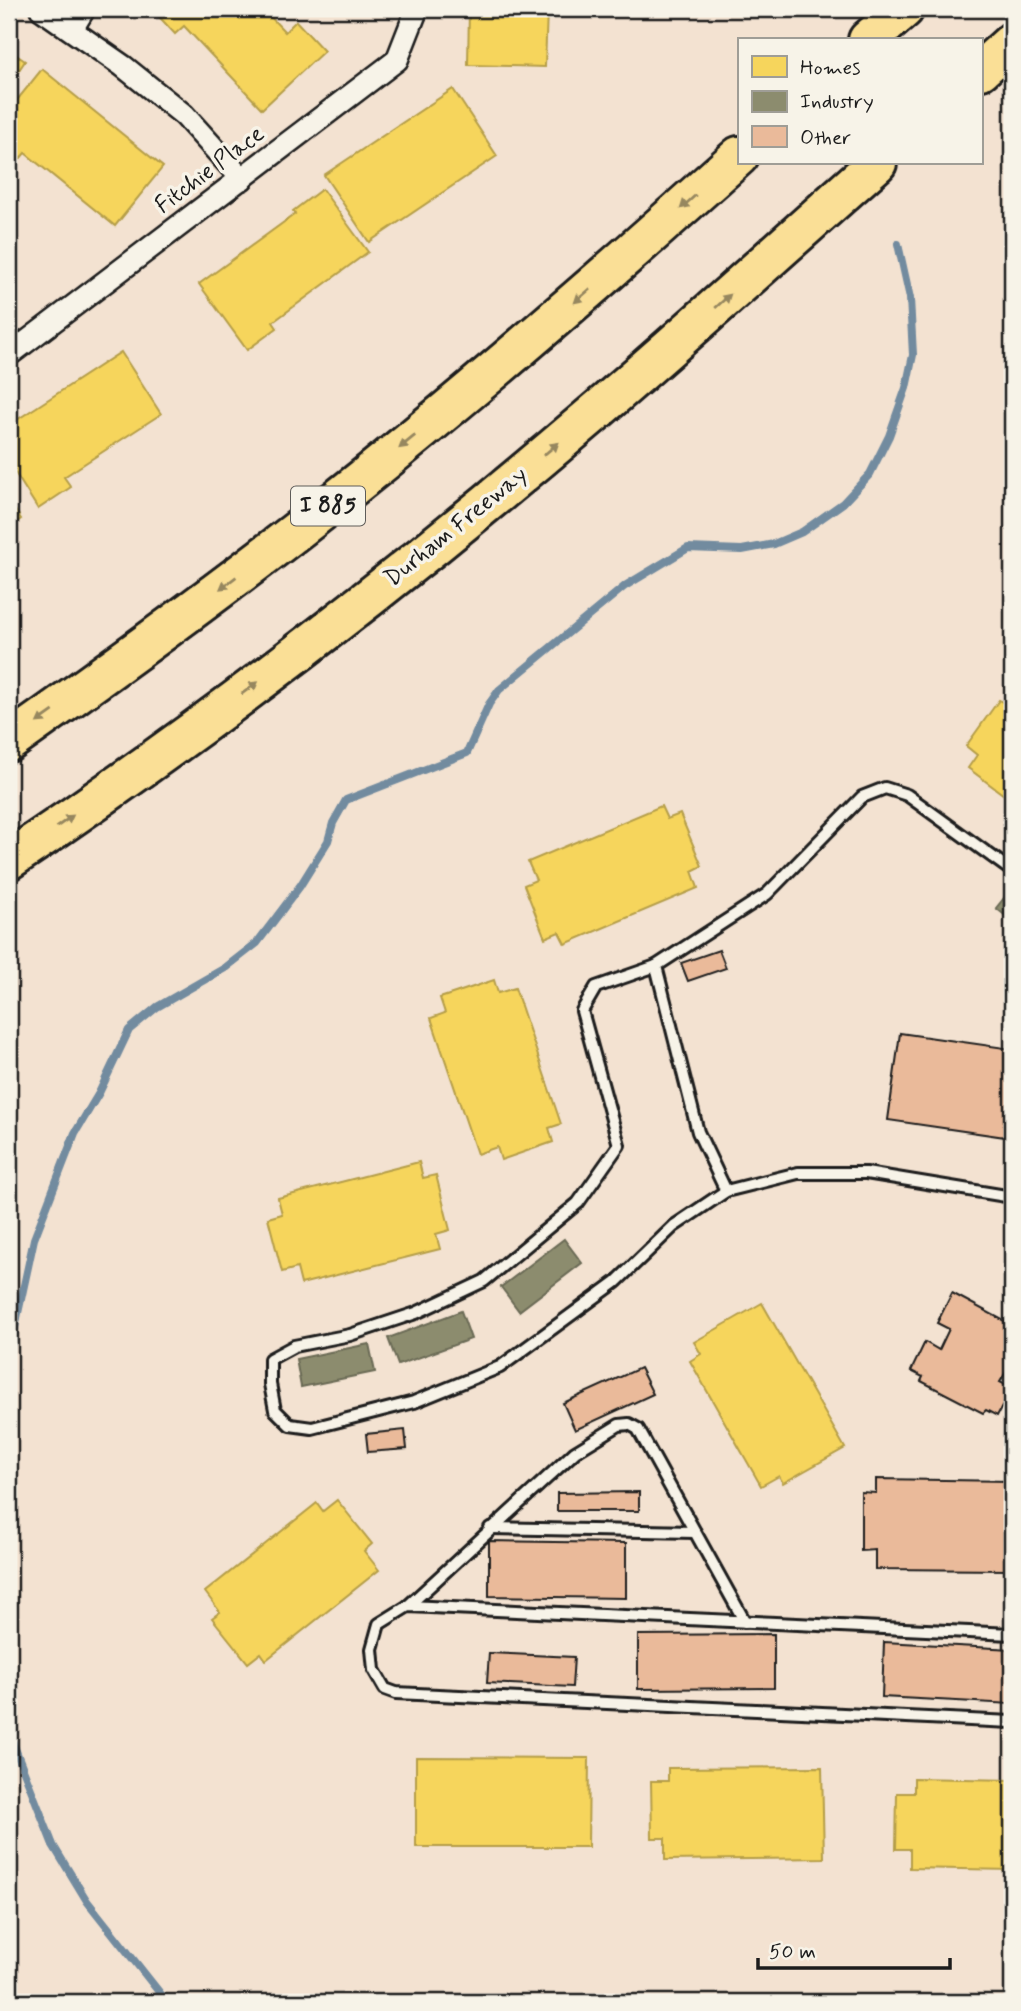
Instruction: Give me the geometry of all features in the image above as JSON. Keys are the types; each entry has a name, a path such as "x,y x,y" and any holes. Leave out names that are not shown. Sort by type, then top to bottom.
{"highway":[{"path":"870,38 904,9"},
{"path":"982,69 1012,43"},
{"name":"I 885","path":"9,742 312,519 528,342 738,157"},
{"name":"Durham Freeway","path":"9,860 173,744 393,578 591,416 876,164"}],"street":[{"path":"41,9 123,66 184,115 242,179"},
{"path":"72,29 85,9"},
{"name":"Fitchie Place","path":"9,355 397,60 417,9"}],"lane":[{"path":"1012,871 906,795 885,788 862,797 767,894 656,966 596,987 582,1011 619,1145 578,1203 484,1281 416,1313 350,1335 294,1346 270,1359 270,1384 275,1410 290,1425 312,1428 414,1402 500,1367 616,1282 674,1226 726,1191 798,1173 866,1173 1012,1197"},
{"path":"656,966 698,1132 726,1191"},
{"path":"745,1622 638,1429 628,1424 619,1425 575,1452 408,1606 379,1624 372,1649 374,1670 385,1689 396,1693 1012,1722"},
{"path":"490,1528 695,1532"},
{"path":"408,1606 1012,1634"}],"building: Homes":[{"path":"152,9 263,9 285,32 296,21 324,51 262,109 184,26 175,34"},
{"path":"469,9 547,9 545,67 468,65"},
{"path":"9,50 25,61 9,85"},
{"path":"42,69 163,167 115,226 25,153 19,160 9,152 9,110"},
{"path":"453,89 497,156 369,242 324,175"},
{"path":"322,189 368,252 273,322 277,328 247,350 199,284 295,214 293,211"},
{"path":"121,352 161,414 64,477 71,487 38,509 9,463 9,425"},
{"path":"9,501 21,519 9,528"},
{"path":"999,700 1012,707 1012,801 968,768 977,755 966,746"},
{"path":"661,806 667,819 680,814 702,866 692,871 698,888 565,944 559,932 545,938 524,885 536,880 528,862"},
{"path":"494,980 498,993 515,988 561,1124 549,1128 553,1142 501,1160 497,1147 477,1154 431,1018 445,1013 440,998"},
{"path":"419,1162 423,1178 436,1175 450,1230 436,1234 440,1249 301,1284 297,1268 282,1272 268,1218 282,1214 278,1198"},
{"path":"762,1303 845,1448 783,1483 779,1476 761,1486 690,1361 701,1354 694,1342"},
{"path":"337,1500 372,1544 364,1551 379,1570 266,1660 261,1653 248,1663 212,1618 220,1612 205,1592 317,1503 323,1511"},
{"path":"416,1757 589,1758 588,1847 416,1847"},
{"path":"822,1767 824,1858 665,1860 665,1838 652,1838 651,1781 668,1781 668,1768"},
{"path":"914,1778 1012,1780 1012,1870 910,1868 910,1849 896,1849 897,1793 914,1793"}],"building: Industry":[{"path":"1012,888 1012,921 996,908"},
{"path":"564,1239 582,1263 519,1311 501,1287"},
{"path":"461,1311 471,1339 398,1365 388,1338"},
{"path":"369,1344 375,1372 301,1387 296,1359"}],"building: Other":[{"path":"719,950 726,968 688,981 681,963"},
{"path":"900,1033 1012,1049 1012,1138 888,1120"},
{"path":"952,1293 1012,1325 1012,1362 1000,1382 1012,1388 997,1416 986,1410 983,1413 921,1381 923,1377 911,1371 925,1342 939,1350 949,1329 937,1323"},
{"path":"640,1368 653,1394 575,1430 563,1403"},
{"path":"405,1430 407,1449 368,1452 366,1434"},
{"path":"876,1479 1012,1481 1012,1570 875,1569 875,1550 861,1551 861,1492 876,1493"},
{"path":"639,1492 639,1511 557,1511 557,1493"},
{"path":"489,1541 626,1543 626,1598 489,1596"},
{"path":"774,1634 774,1688 638,1689 638,1635"},
{"path":"884,1642 1012,1649 1012,1704 882,1697"},
{"path":"489,1653 574,1657 572,1687 487,1683"}],"waterway":[{"path":"9,1355 34,1239 75,1133 99,1093 129,1030 157,1007 225,968 257,943 300,886 328,841 333,823 346,800 467,753 489,704 499,690 625,586 688,548 742,550 774,544 802,532 843,503 870,474 889,436 906,388 913,355 910,298 898,244"},
{"path":"9,1728 53,1845 87,1901 167,2002"}]}
